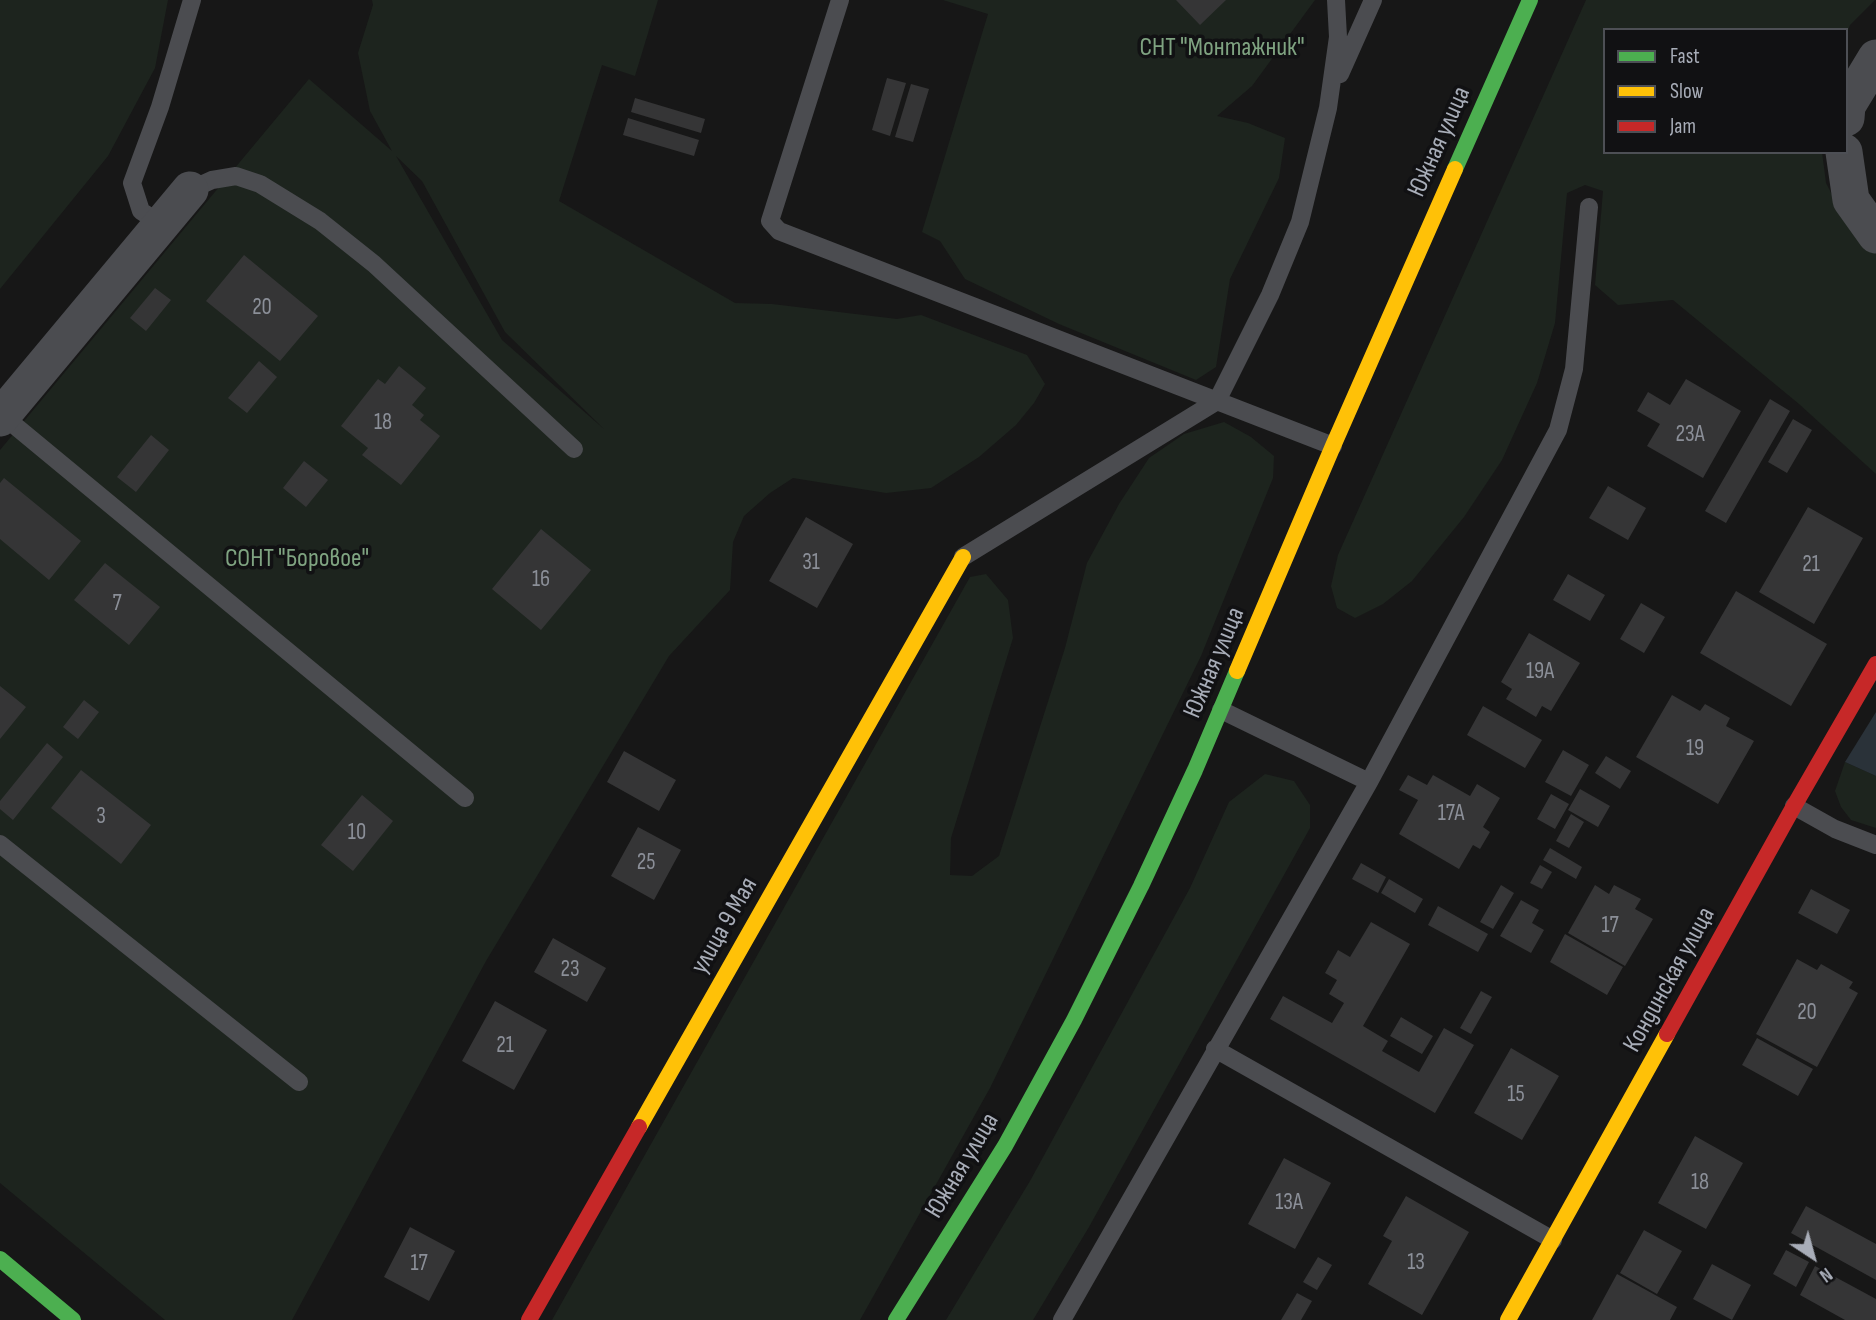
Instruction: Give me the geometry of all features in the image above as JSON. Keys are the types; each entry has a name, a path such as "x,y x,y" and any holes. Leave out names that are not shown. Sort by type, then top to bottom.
{"street":[{"name":"Южная улица","path":"897,1320 1005,1146 1074,1020 1141,886 1195,771 1333,446 1530,0"},
{"path":"1848,104 1876,58"},
{"path":"1844,154 1851,200 1876,235"},
{"path":"1,416 190,190"},
{"name":"улица 9 Мая","path":"529,1320 963,557"},
{"name":"Кондинская улица","path":"1508,1320 1876,664"},
{"path":"0,1259 74,1320"}],"lane":[{"path":"161,224 141,211 132,183 160,107 192,0"},
{"path":"840,0 770,221 779,231 1333,446"},
{"path":"963,557 1217,401 1270,295 1300,222 1328,108 1338,37 1336,0"},
{"path":"1328,108 1346,59 1373,0"},
{"path":"190,190 212,180 236,176 260,184 320,221 374,264 575,449"},
{"path":"1062,1320 1369,782 1558,430 1574,369 1589,207"},
{"path":"1,416 465,798"},
{"path":"1221,710 1369,782"},
{"path":"1794,806 1835,828 1876,845"},
{"path":"0,844 299,1082"},
{"path":"1216,1049 1553,1240"}],"green space":[{"path":"0,0 168,0 155,68 108,156 0,289"},
{"name":"СОНТ \"Боровое\"","path":"372,0 658,0 635,76 602,65 559,201 735,303 772,304 897,319 921,315 1027,355 1045,384 1016,425 979,457 931,488 886,493 793,478 770,493 744,516 733,542 730,590 669,656 486,961 292,1320 165,1320 0,1183 0,450 309,79 392,151 370,111 358,53 373,5","holes":["396,156 422,181 505,332 604,429 502,340"]},
{"name":"СНТ \"Монтажник\"","path":"943,0 1315,0 1252,86 1217,116 1248,123 1285,138 1279,178 1230,279 1216,367 1196,380 1059,324 965,279 940,241 922,232 988,14"},
{"path":"1586,0 1875,0 1850,25 1848,30 1848,28 1603,28 1603,154 1822,154 1826,183 1843,216 1876,254 1876,474 1799,404 1673,300 1618,305 1595,285 1603,191 1585,185 1567,193 1555,323 1537,383 1502,460 1464,517 1412,581 1383,604 1355,618 1337,608 1331,586 1338,555"},
{"path":"1224,422 1251,437 1274,456 1273,478 1201,656 990,1088 860,1320 552,1320 970,577 986,574 1008,600 1013,638 951,838 950,875 972,876 999,856 1065,648 1087,563 1119,504 1149,458 1184,434"},
{"path":"1845,762 1876,776 1876,828 1851,820 1841,807 1835,791"},
{"path":"1265,774 1294,781 1310,805 1310,828 1089,1227 1033,1320 946,1320 1030,1181 1190,888 1229,802"}],"shaded area":[{"path":"1876,712 1876,776 1845,762"}],"building":[{"path":"1176,0 1226,0 1200,25"},
{"path":"887,78 906,83 890,136 872,130"},
{"path":"911,84 929,89 913,142 895,137"},
{"path":"635,98 705,119 701,133 631,112"},
{"path":"628,118 699,140 694,156 623,135"},
{"path":"244,255 318,316 280,361 206,301"},
{"path":"155,288 171,300 146,331 130,318"},
{"path":"259,361 277,377 247,413 228,398"},
{"path":"399,366 426,388 412,405 424,415 420,420 440,436 401,485 362,455 368,448 341,426 378,379 385,384"},
{"path":"1686,379 1741,411 1703,478 1647,446 1660,424 1637,411 1648,392 1670,405"},
{"path":"1770,399 1790,411 1726,523 1705,511"},
{"path":"1793,419 1812,430 1787,473 1768,462"},
{"path":"151,435 169,450 136,492 117,477"},
{"path":"304,461 328,480 306,507 283,488"},
{"path":"4,478 81,541 49,580 0,539 0,483"},
{"path":"1608,486 1646,508 1628,540 1589,518"},
{"path":"1808,507 1863,538 1814,624 1759,592"},
{"path":"806,517 853,544 817,608 769,581"},
{"path":"541,529 591,570 541,630 492,589"},
{"path":"105,563 160,607 129,645 74,600"},
{"path":"1568,574 1605,595 1590,621 1553,600"},
{"path":"1736,591 1827,644 1791,706 1700,653"},
{"path":"1641,603 1665,617 1644,653 1620,639"},
{"path":"1529,633 1580,663 1551,711 1542,706 1536,717 1506,699 1512,689 1501,682"},
{"path":"0,686 26,707 0,739"},
{"path":"1672,695 1700,711 1705,704 1730,718 1726,726 1754,741 1718,804 1636,757"},
{"path":"84,700 99,712 78,739 63,727"},
{"path":"1483,706 1542,740 1525,768 1467,735"},
{"path":"47,743 63,757 13,820 0,809 0,801"},
{"path":"1563,750 1589,765 1571,796 1545,782"},
{"path":"624,751 676,780 659,811 607,782"},
{"path":"1606,756 1631,771 1620,789 1595,773"},
{"path":"81,770 151,825 121,864 51,808"},
{"path":"1408,775 1427,785 1433,775 1470,796 1477,784 1500,798 1483,827 1490,832 1480,849 1473,845 1459,869 1399,834 1418,800 1399,790"},
{"path":"1580,789 1610,806 1598,827 1568,810"},
{"path":"1551,794 1569,804 1555,829 1537,819"},
{"path":"362,795 393,821 353,871 321,845"},
{"path":"1571,814 1584,822 1569,848 1556,841"},
{"path":"638,827 681,850 654,900 611,876"},
{"path":"1550,848 1582,867 1576,879 1543,860"},
{"path":"1361,863 1386,877 1378,893 1352,879"},
{"path":"1540,865 1552,872 1542,889 1530,883"},
{"path":"1389,879 1423,899 1415,913 1381,893"},
{"path":"1501,885 1514,893 1493,929 1480,922"},
{"path":"1595,885 1609,894 1614,885 1641,899 1635,909 1653,919 1625,966 1568,933"},
{"path":"1811,889 1850,910 1837,934 1798,913"},
{"path":"1521,900 1539,910 1532,923 1544,930 1531,953 1500,936"},
{"path":"1438,906 1488,934 1478,952 1428,925"},
{"path":"1371,922 1410,944 1363,1026 1388,1041 1382,1051 1419,1072 1444,1028 1474,1045 1435,1113 1270,1019 1283,996 1332,1023 1344,1003 1329,994 1337,980 1325,973 1338,950 1350,957"},
{"path":"1565,934 1623,967 1607,995 1550,962"},
{"path":"553,938 606,968 587,1002 534,972"},
{"path":"1797,959 1817,970 1821,964 1853,982 1849,988 1858,993 1817,1067 1756,1034"},
{"path":"1481,991 1492,997 1471,1034 1460,1028"},
{"path":"495,1001 547,1030 514,1090 462,1061"},
{"path":"1401,1017 1433,1036 1422,1054 1390,1036"},
{"path":"1757,1038 1813,1069 1798,1096 1742,1065"},
{"path":"1511,1048 1559,1076 1522,1140 1474,1113"},
{"path":"1695,1136 1743,1163 1706,1229 1658,1203"},
{"path":"1284,1158 1331,1183 1295,1249 1248,1224"},
{"path":"1406,1196 1469,1232 1422,1315 1368,1284 1392,1241 1383,1236"},
{"path":"1806,1206 1876,1244 1876,1280 1791,1233"},
{"path":"410,1227 455,1251 429,1301 384,1277"},
{"path":"1644,1230 1682,1251 1657,1294 1620,1273"},
{"path":"1786,1250 1809,1262 1796,1287 1773,1274"},
{"path":"1318,1257 1332,1265 1317,1290 1303,1282"},
{"path":"1712,1264 1751,1285 1732,1320 1693,1299"},
{"path":"1815,1266 1876,1299 1876,1320 1845,1320 1800,1295"},
{"path":"1617,1274 1677,1307 1670,1320 1592,1320"},
{"path":"1297,1293 1312,1301 1301,1320 1281,1320"}],"traffic: fast":[{"path":"1455,169 1530,0"},
{"path":"896,1320 1005,1146 1074,1020 1141,886 1237,671"},
{"path":"0,1259 73,1320"}],"traffic: slow":[{"path":"1237,671 1455,169"},
{"path":"639,1127 963,557"},
{"path":"1508,1320 1667,1034"}],"traffic: jam":[{"path":"1667,1034 1876,664"},
{"path":"529,1320 639,1127"}]}
